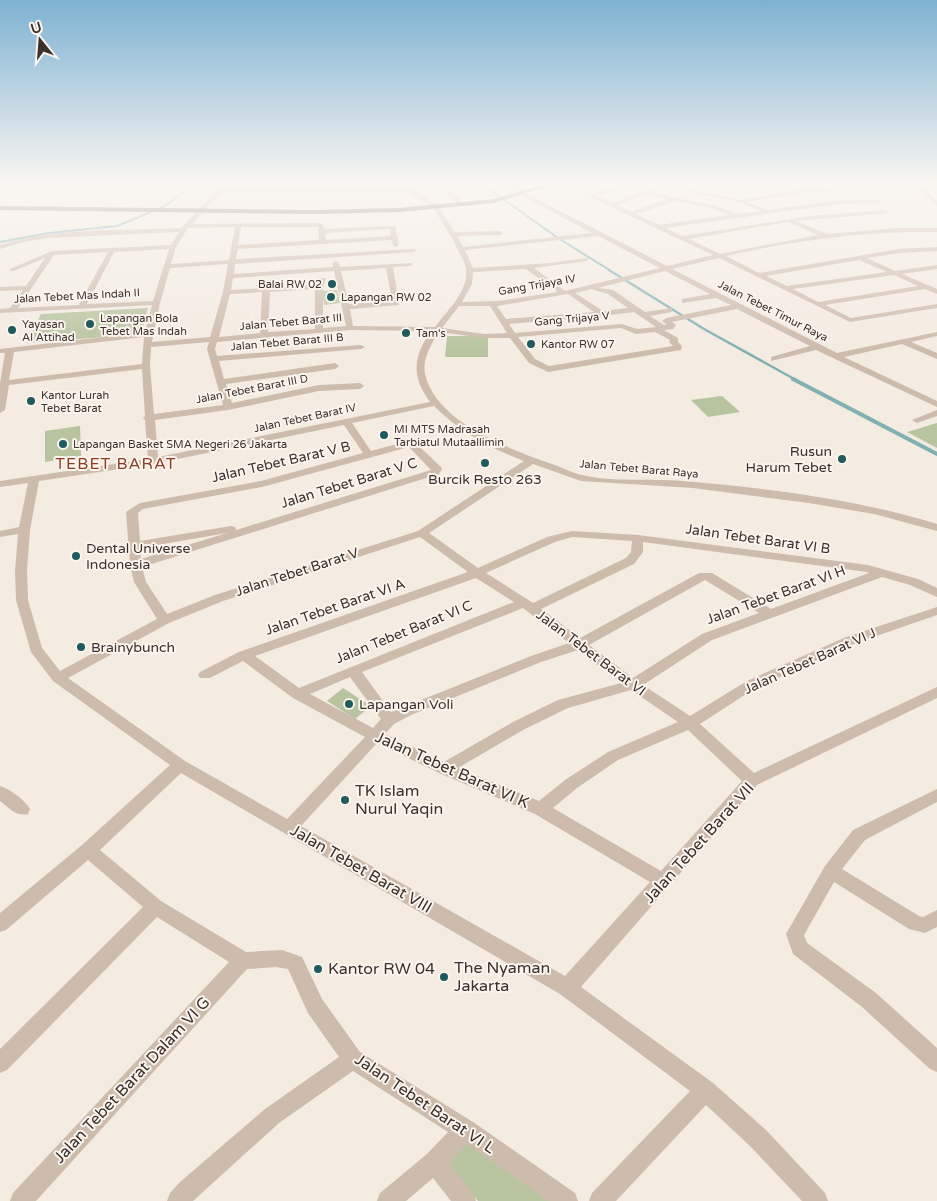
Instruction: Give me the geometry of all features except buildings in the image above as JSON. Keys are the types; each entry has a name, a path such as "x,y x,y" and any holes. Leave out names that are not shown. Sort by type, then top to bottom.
{"street":[{"path":"0,247 23,240"},
{"path":"152,461 146,366 148,334 167,266 177,240"},
{"path":"228,406 212,349 227,292 230,262 235,240"},
{"path":"234,247 254,240"},
{"path":"279,240 284,245 366,240"},
{"path":"279,240 284,245"},
{"path":"395,240 397,251"},
{"path":"456,240 470,270 528,267 586,259"},
{"path":"461,249 552,240"},
{"name":"Jalan Tebet Timur Raya","path":"609,240 667,268 817,347 937,404"},
{"path":"686,240 850,320 937,306"},
{"name":"Gang Trijaya IV","path":"456,304 492,304 566,293 720,256 806,240"},
{"path":"42,268 9,270 52,253 173,247"},
{"path":"758,274 918,249 937,249"},
{"path":"82,306 112,250"},
{"path":"167,266 413,250"},
{"path":"13,310 52,253"},
{"path":"335,255 334,271 350,328"},
{"path":"861,258 933,289"},
{"path":"229,276 334,271 410,264"},
{"path":"345,307 396,302 389,266"},
{"path":"528,267 566,293 602,314"},
{"path":"787,288 937,267"},
{"name":"Jalan Tebet Barat Raya","path":"470,270 469,280 456,304 427,343 422,357 421,372 426,388 437,402 457,422 481,439 496,447 581,478 669,483 790,497 859,508 916,521 937,528"},
{"path":"319,331 319,287 334,271"},
{"path":"227,292 319,287"},
{"path":"492,304 511,335 532,361 548,369 678,348 673,342 675,340 636,309 614,294 607,291 597,291 590,287"},
{"path":"0,289 29,288"},
{"path":"817,304 933,289"},
{"path":"264,335 266,290"},
{"path":"580,300 614,294"},
{"path":"685,301 718,295"},
{"path":"536,298 554,318"},
{"name":"Jalan Tebet Mas Indah II","path":"0,311 156,303"},
{"path":"660,329 672,325 666,321 739,306"},
{"path":"503,322 602,314 636,309"},
{"path":"644,315 669,310"},
{"name":"Gang Trijaya V","path":"437,329 484,336 614,326 622,326 636,332 660,329"},
{"name":"Jalan Tebet Barat III","path":"147,345 350,328 437,329"},
{"path":"0,351 148,334"},
{"path":"836,356 937,334"},
{"path":"901,341 937,356"},
{"name":"Jalan Tebet Barat III B","path":"216,359 361,347"},
{"path":"774,359 817,347"},
{"path":"335,348 336,387"},
{"path":"0,410 10,350"},
{"path":"5,383 146,366"},
{"path":"222,382 335,366"},
{"name":"Jalan Tebet Barat III D","path":"148,418 336,387 360,386"},
{"name":"Jalan Tebet Barat IV","path":"0,484 152,461 437,402"},
{"path":"917,420 937,413"},
{"name":"Jalan Tebet Barat V B","path":"135,545 132,512 140,506 262,484 369,455 347,422"},
{"name":"Jalan Tebet Barat V C","path":"136,565 436,471 411,444 369,455"},
{"name":"Jalan Tebet Barat V","path":"58,678 164,620 219,598 422,533 531,460"},
{"name":"Jalan Tebet Barat VIII","path":"34,480 24,530 21,571 22,600 36,649 58,678 180,764 567,988 706,1090 758,1138 817,1201"},
{"name":"Jalan Tebet Barat V C","path":"135,545 279,521"},
{"path":"0,534 24,530"},
{"name":"Jalan Tebet Barat VI","path":"422,533 477,573 527,605 633,685 690,723 752,782"},
{"name":"Jalan Tebet Barat VI B","path":"477,573 556,538 572,534 638,538 883,572 914,582 937,593"},
{"name":"Jalan Tebet Barat VI C","path":"298,694 353,670 527,605 630,561 637,552 638,538"},
{"path":"135,545 136,565 140,582 164,620"},
{"name":"Jalan Tebet Barat VI H","path":"444,769 518,726 563,704 633,685 707,637 883,572"},
{"name":"Jalan Tebet Barat VI A","path":"205,675 244,655 477,573"},
{"path":"290,827 389,720 406,711 526,663 580,644 659,598 705,576 768,613"},
{"name":"Jalan Tebet Barat VI J","path":"541,809 571,784 613,756 690,723 752,684 851,640 937,611"},
{"name":"Jalan Tebet Barat VI K","path":"244,655 298,694 374,735 444,769 541,809 663,881"},
{"path":"353,670 389,720"},
{"name":"Jalan Tebet Barat VII","path":"567,988 752,782 937,692"},
{"path":"0,924 88,850 180,764"},
{"path":"0,792 22,809"},
{"path":"937,794 860,836 831,871 795,934 800,948 870,1000 937,1062"},
{"path":"88,850 155,907 243,960"},
{"path":"831,871 915,923 925,925 937,918"},
{"path":"0,1063 155,907"},
{"name":"Jalan Tebet Barat VI L","path":"243,960 256,962 278,957 289,959 295,963 315,1006 353,1059 465,1130 567,1201"},
{"name":"Jalan Tebet Barat Dalam VI G","path":"21,1201 243,960"},
{"path":"178,1201 272,1116 353,1059"},
{"path":"600,1201 706,1090"},
{"path":"388,1201 435,1162 465,1130"},
{"path":"435,1162 465,1201"}],"green space":[{"name":"Lapangan RW 02","path":"337,290 340,303 324,305 322,291"},
{"name":"Lapangan Bola Tebet Mas Indah","path":"148,308 141,334 27,343 41,314"},
{"path":"447,336 488,336 488,357 445,357"},
{"path":"722,396 740,412 708,417 691,400"},
{"path":"937,423 937,448 907,432"},
{"name":"Lapangan Basket SMA Negeri 26 Jakarta","path":"80,426 81,456 45,462 45,431"},
{"name":"Lapangan Voli","path":"343,688 371,706 355,719 327,701"},
{"path":"468,1134 558,1201 478,1201 446,1163"}],"waterway":[{"path":"0,242 11,240"},
{"path":"561,240 611,271"},
{"path":"609,270 704,329 796,380"},
{"path":"793,379 937,454"}],"place":[{"name":"Balai RW 02","path":"332,284"},
{"name":"Lapangan RW 02","path":"331,297"},
{"name":"Lapangan Bola Tebet Mas Indah","path":"90,324"},
{"name":"Yayasan Al Attihad","path":"12,330"},
{"name":"Tam's","path":"406,333"},
{"name":"Kantor RW 07","path":"531,344"},
{"name":"Kantor Lurah Tebet Barat","path":"31,401"},
{"name":"MI MTS Madrasah Tarbiatul Mutaallimin","path":"384,435"},
{"name":"Lapangan Basket SMA Negeri 26 Jakarta","path":"63,444"},
{"name":"Rusun Harum Tebet","path":"842,459"},
{"name":"Burcik Resto 263","path":"485,463"},
{"name":"Dental Universe Indonesia","path":"76,556"},
{"name":"Brainybunch","path":"81,647"},
{"name":"Lapangan Voli","path":"349,704"},
{"name":"TK Islam Nurul Yaqin","path":"345,800"},
{"name":"Kantor RW 04","path":"318,969"},
{"name":"The Nyaman Jakarta","path":"444,977"}],"district":[{"name":"TEBET BARAT","path":"116,464"}]}
